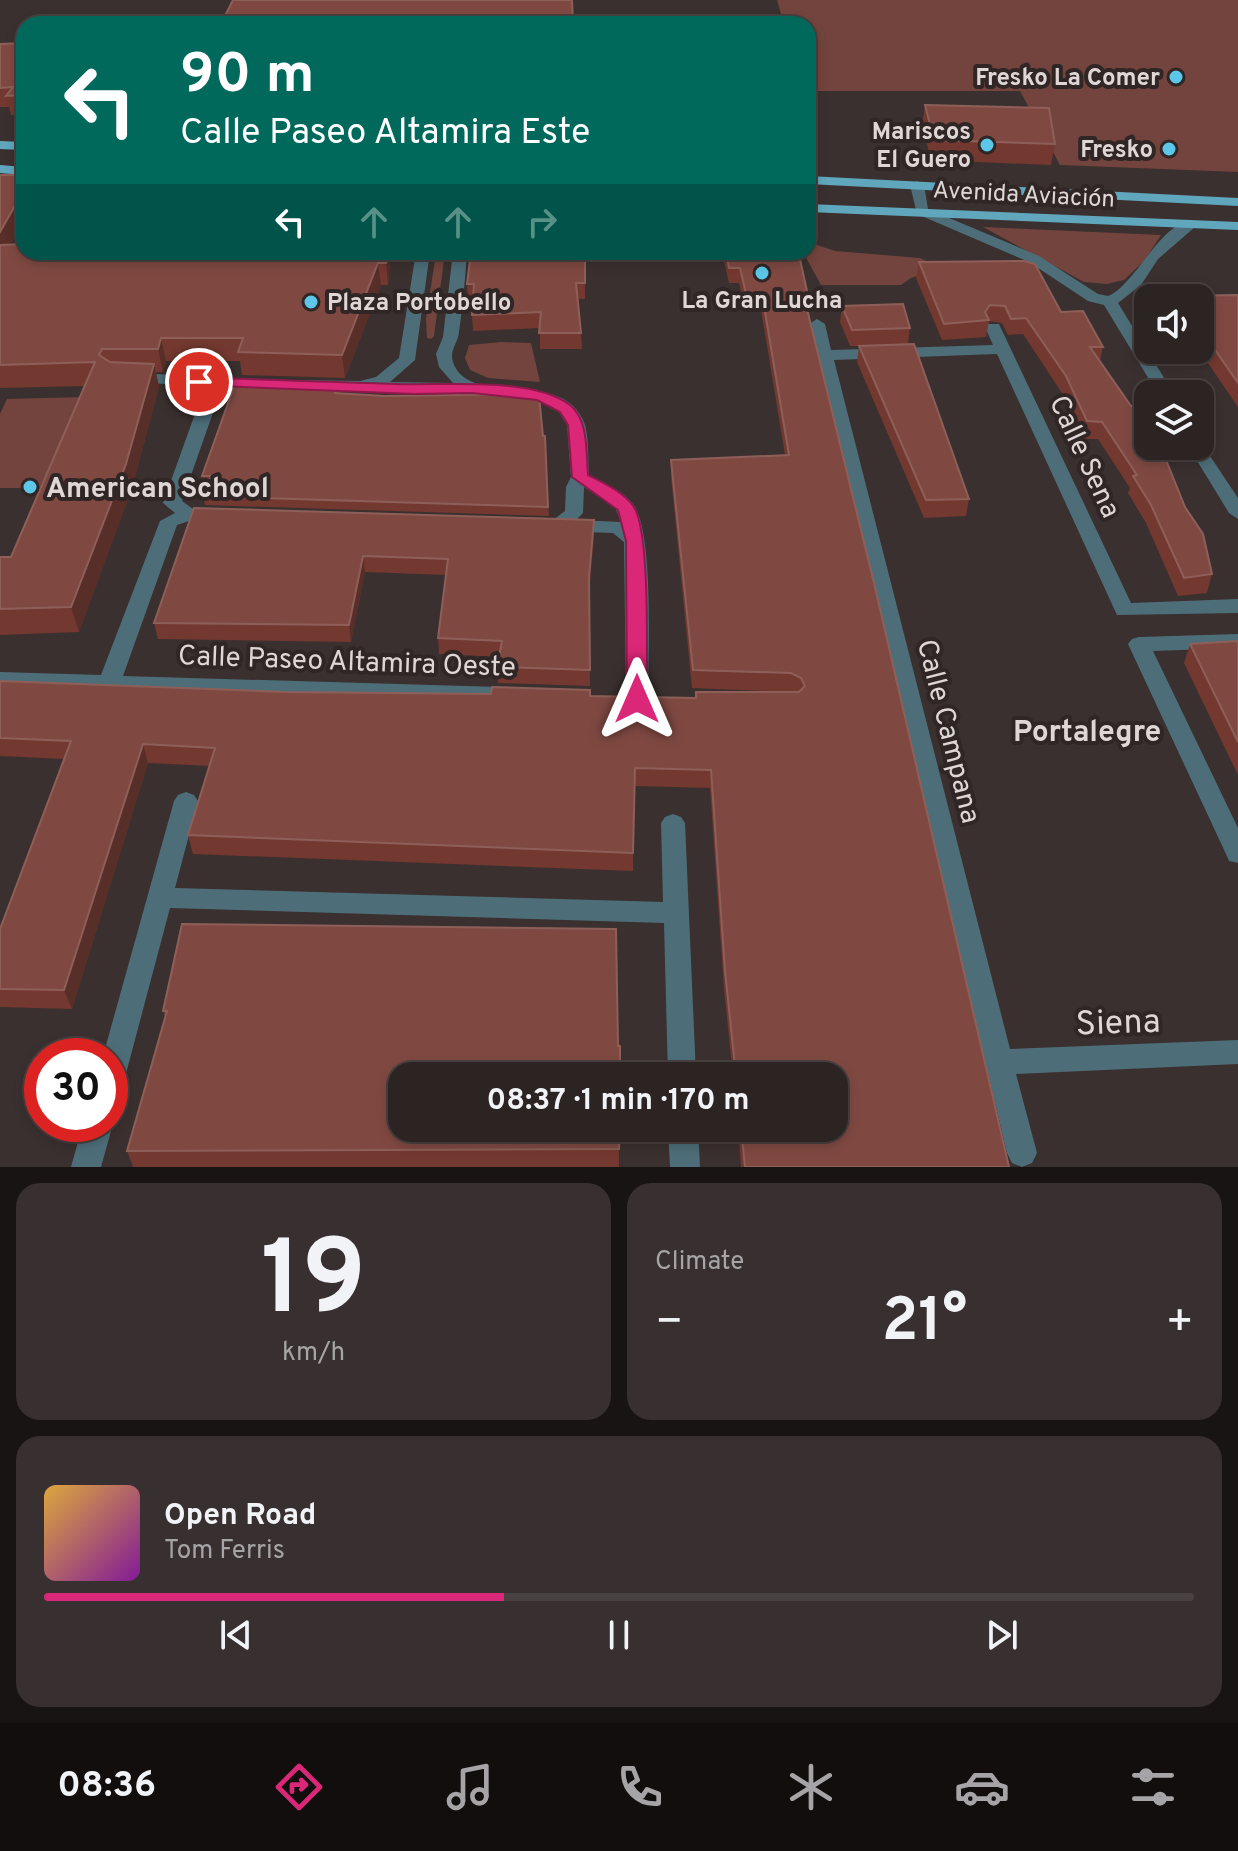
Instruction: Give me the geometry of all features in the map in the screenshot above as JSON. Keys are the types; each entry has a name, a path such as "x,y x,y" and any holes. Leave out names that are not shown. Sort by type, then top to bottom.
{"main road":[{"name":"Avenida Aviación","path":"816,180 1238,202"},
{"name":"Avenida Aviación","path":"816,208 1238,226"}],"street":[{"path":"917,185 922,211 1034,259 1093,298 1109,301 1120,297 1136,282 1152,256 1190,224"},
{"path":"354,387 381,381 407,360 422,260"},
{"path":"459,260 451,337 444,347 443,359 447,371 472,388"},
{"path":"1109,301 1157,380"},
{"name":"Calle Campana","path":"817,324 1022,1153"},
{"name":"Calle Sena","path":"993,327 1124,610 1238,606"},
{"path":"826,355 1003,349"},
{"path":"116,377 354,387 472,388 550,398 566,409 576,425 580,477 575,487 574,513 548,525 618,527 635,541"},
{"path":"109,683 169,521 199,514 172,503 215,382"},
{"path":"1206,460 1238,513"},
{"path":"580,477 617,499 626,509 635,541 637,699"},
{"path":"1238,641 1139,644 1238,854"},
{"name":"Calle Paseo Altamira Oeste","path":"0,679 518,695"},
{"path":"612,698 660,700"},
{"path":"122,1038 186,801"},
{"path":"673,823 681,1062"},
{"path":"160,898 676,913"},
{"name":"Siena","path":"1001,1062 1238,1052"},
{"path":"86,1167 93,1142"},
{"path":"684,1142 685,1167"}],"shaded area":[{"path":"777,0 1238,0 1238,172 1060,165 1020,91 816,91 816,16 782,16"},
{"path":"983,227 1161,235 1144,261 1124,280 1107,284 1084,282"},
{"path":"816,245 835,251 920,258 942,268 911,278 901,285 821,285 807,260 816,260"},
{"path":"435,260 444,260 434,336 431,339 427,338 426,319"},
{"path":"531,343 540,382 488,378 470,370 465,358 469,345"},
{"path":"83,397 45,488 0,488 0,414 7,399"}],"building":[{"path":"233,0 572,0 573,16 225,16"},
{"path":"16,43 16,95 6,96 13,87 0,88 0,44"},
{"path":"925,105 1049,108 1055,144 934,140"},
{"path":"0,175 16,175 16,204 0,232"},
{"path":"16,244 16,260 386,260 386,263 378,263 342,355 238,352 243,338 161,338 158,349 102,349 99,355 110,362 154,364 126,464 71,607 0,609 0,557 11,557 95,362 0,365 0,245"},
{"path":"470,260 585,260 585,283 576,283 581,333 539,333 541,312 472,315 474,284 467,284"},
{"path":"728,260 800,260 810,305 807,309 874,583 1009,1167 745,1167 742,1142 848,1142 848,1062 735,1062 711,770 635,768 633,853 188,835 215,748 143,744 64,990 0,989 0,929 71,741 0,738 0,681 286,692 491,694 492,687 590,690 590,696 696,698 696,692 799,692 805,686 801,678 791,673 693,670 671,460 789,455 762,294 746,294 740,268 729,268"},
{"path":"1024,261 1035,264 1061,312 1083,311 1103,347 1090,347 1131,406 1134,406 1134,460 1166,460 1185,507 1203,534 1212,574 1184,578 1151,505 1133,476 1137,475 1102,422 1087,421 1066,376 1026,318 1011,319 1005,306 990,305 985,312 989,320 944,324 919,262"},
{"path":"1214,295 1238,295 1238,383 1214,348"},
{"path":"903,304 910,328 852,330 842,306"},
{"path":"914,344 969,499 926,500 859,346"},
{"path":"236,381 338,387 335,393 385,396 539,396 545,436 548,507 203,496 211,476 202,476"},
{"path":"194,508 594,520 589,578 590,670 497,667 502,641 438,638 448,559 363,556 349,625 154,623"},
{"path":"1238,641 1238,742 1190,644"},
{"path":"182,924 616,929 620,1062 388,1062 388,1142 619,1142 619,1149 127,1151 167,1011 163,1011"}],"place":[{"name":"Fresko La Comer","path":"1176,77"},
{"name":"Mariscos El Guero","path":"987,145"},
{"name":"Fresko","path":"1169,149"},
{"name":"La Gran Lucha","path":"762,273"},
{"name":"Plaza Portobello","path":"311,302"},
{"name":"American School","path":"30,487"}],"district":[{"name":"Portalegre","path":"1087,731"}],"route":[{"path":"199,382 472,388 550,398 566,409 576,425 580,477 617,499 626,509 635,541 637,699"}]}
